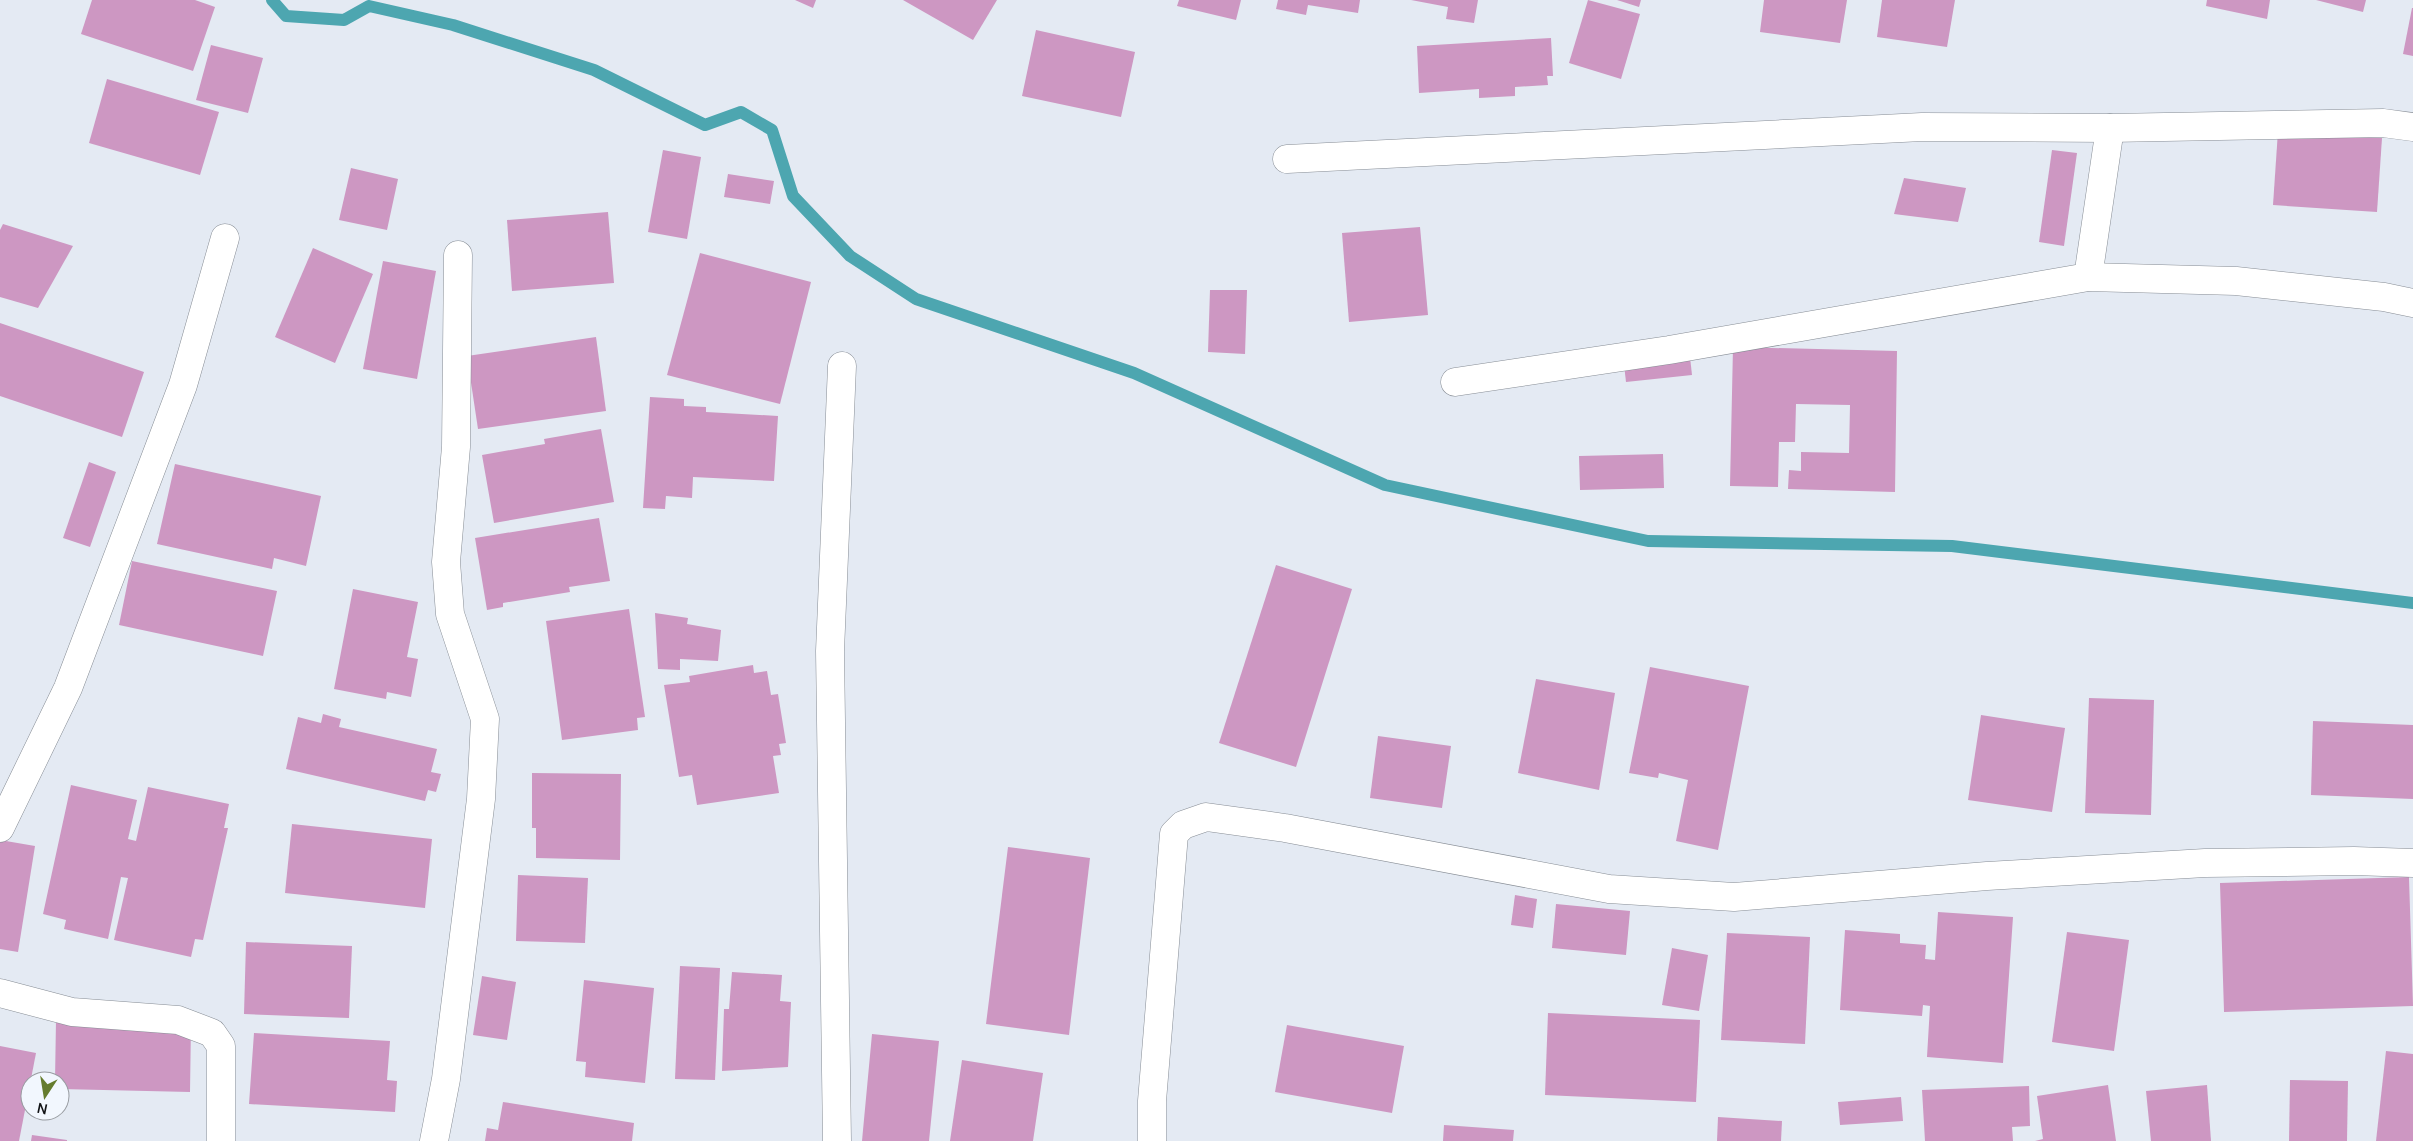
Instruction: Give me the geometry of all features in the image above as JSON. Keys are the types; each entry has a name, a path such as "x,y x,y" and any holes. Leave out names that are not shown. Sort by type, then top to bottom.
{"street":[{"path":"1287,160 1922,126 2110,128 2384,124 2413,128"},
{"path":"2088,277 2110,128"},
{"path":"0,828 68,688 183,385 225,238"},
{"path":"434,1141 446,1080 480,809 485,719 450,614 446,562 456,447 458,255"},
{"path":"1455,382 1669,350 2088,277 2236,281 2384,297 2413,303"},
{"path":"837,1141 830,651 842,366"},
{"path":"1152,1141 1152,1101 1174,834 1183,825 1206,817 1295,830 1609,889 1734,897 1987,876 2205,863 2354,861 2413,863"},
{"path":"0,993 72,1012 178,1020 212,1033 221,1046 221,1141"}],"building":[{"path":"92,0 195,0 215,7 193,71 81,34"},
{"path":"795,0 816,0 813,8"},
{"path":"903,0 997,0 973,40"},
{"path":"1179,0 1241,0 1236,20 1177,6"},
{"path":"1278,0 1360,0 1358,13 1308,5 1306,15 1276,9"},
{"path":"1411,0 1478,0 1474,23 1446,19 1448,7"},
{"path":"1588,0 1640,14 1621,79 1569,63"},
{"path":"1617,0 1641,0 1639,7"},
{"path":"1764,0 1847,0 1840,43 1760,32"},
{"path":"1882,0 1955,0 1947,47 1877,37"},
{"path":"2207,0 2270,0 2267,19 2206,6"},
{"path":"2316,0 2366,0 2363,12"},
{"path":"2413,8 2413,56 2403,54"},
{"path":"1036,30 1135,52 1121,117 1022,96"},
{"path":"1551,38 1553,76 1547,76 1548,85 1515,87 1515,96 1479,98 1479,89 1419,93 1417,46"},
{"path":"211,45 263,58 248,113 196,100"},
{"path":"107,79 219,112 200,175 89,143"},
{"path":"2278,131 2382,138 2377,212 2273,205"},
{"path":"663,150 701,157 687,239 648,232"},
{"path":"2052,150 2077,153 2064,246 2039,242"},
{"path":"351,168 398,179 387,230 339,220"},
{"path":"728,174 774,181 770,204 724,197"},
{"path":"1904,178 1966,188 1958,222 1894,214"},
{"path":"608,212 614,283 512,291 507,220"},
{"path":"3,224 73,246 38,308 0,297 0,230"},
{"path":"1420,227 1428,315 1349,322 1342,233"},
{"path":"313,248 373,274 335,363 275,337"},
{"path":"700,253 811,282 780,404 667,375"},
{"path":"383,261 436,271 417,379 363,369"},
{"path":"1210,290 1247,290 1245,354 1208,352"},
{"path":"0,323 144,372 122,437 0,396"},
{"path":"596,337 606,411 478,429 467,356"},
{"path":"1688,339 1692,375 1626,382 1622,347"},
{"path":"1733,347 1897,351 1895,492 1788,489 1789,470 1801,471 1801,452 1849,453 1850,405 1796,404 1795,442 1779,442 1778,487 1730,486"},
{"path":"650,397 684,399 684,406 706,407 706,412 778,416 774,481 693,477 692,498 666,496 665,509 643,508"},
{"path":"601,429 614,502 494,523 482,455 545,444 544,439"},
{"path":"1663,454 1664,488 1580,490 1579,456"},
{"path":"89,462 116,472 90,547 63,538"},
{"path":"175,464 321,496 306,566 274,558 272,569 157,544"},
{"path":"599,518 610,581 569,587 570,592 503,603 503,607 487,610 475,538"},
{"path":"132,561 277,591 263,656 119,625"},
{"path":"1276,565 1352,589 1296,767 1219,743"},
{"path":"353,589 418,602 407,657 418,659 411,697 387,692 386,699 334,689"},
{"path":"629,609 645,717 637,718 638,730 562,740 546,621"},
{"path":"655,613 688,618 687,624 721,630 718,661 680,659 680,670 658,669"},
{"path":"753,665 754,673 767,671 771,695 778,694 786,743 779,744 781,755 773,756 779,793 697,805 692,775 679,777 664,685 690,682 689,676"},
{"path":"1650,667 1749,686 1718,850 1676,841 1688,780 1659,773 1658,778 1629,773"},
{"path":"1536,679 1615,693 1599,790 1518,773"},
{"path":"2089,698 2154,700 2151,815 2085,813"},
{"path":"323,714 341,719 339,727 437,749 431,772 441,774 436,792 428,790 425,801 286,769 298,717 321,723"},
{"path":"1981,715 2065,728 2052,812 1968,800"},
{"path":"2313,721 2413,725 2413,799 2311,795"},
{"path":"1378,736 1451,746 1442,808 1370,798"},
{"path":"532,773 621,774 620,860 536,858 536,828 532,828"},
{"path":"71,785 137,800 128,839 136,841 148,787 229,804 224,828 228,828 203,940 195,939 191,957 114,940 128,878 121,877 108,939 64,929 66,920 43,914"},
{"path":"292,824 432,839 425,908 285,893"},
{"path":"0,840 35,846 18,952 0,949"},
{"path":"1008,847 1090,858 1069,1035 986,1024"},
{"path":"518,875 588,878 585,943 516,941"},
{"path":"2409,877 2413,1006 2224,1012 2220,883"},
{"path":"1515,895 1537,899 1533,928 1511,925"},
{"path":"1556,904 1630,911 1626,955 1552,948"},
{"path":"1938,912 2013,917 2003,1063 1927,1057 1930,1006 1923,1005 1922,1016 1840,1010 1845,930 1900,934 1900,943 1926,945 1925,959 1935,960"},
{"path":"2067,932 2129,940 2114,1051 2052,1042"},
{"path":"1727,933 1810,937 1805,1044 1721,1040"},
{"path":"246,942 352,946 349,1018 244,1014"},
{"path":"1672,948 1708,955 1699,1011 1662,1005"},
{"path":"680,966 720,968 715,1080 675,1079"},
{"path":"732,972 782,975 780,1001 791,1002 788,1067 722,1071 724,1009 729,1009"},
{"path":"482,976 516,982 507,1040 473,1035"},
{"path":"584,980 654,988 645,1083 585,1077 586,1062 576,1061"},
{"path":"1548,1013 1700,1020 1696,1102 1545,1095"},
{"path":"56,1020 191,1022 190,1092 70,1089 70,1071 55,1071"},
{"path":"1287,1025 1404,1046 1392,1113 1275,1092"},
{"path":"254,1033 390,1041 387,1080 397,1081 395,1112 249,1104"},
{"path":"872,1034 939,1041 929,1141 862,1141"},
{"path":"0,1046 36,1053 33,1071 20,1071 20,1121 23,1121 19,1141 0,1141"},
{"path":"2386,1051 2413,1054 2413,1141 2376,1141"},
{"path":"962,1060 1043,1073 1033,1141 950,1141"},
{"path":"2290,1080 2348,1081 2347,1141 2289,1141"},
{"path":"2108,1085 2116,1141 2035,1141 2043,1139 2037,1096"},
{"path":"2207,1085 2211,1141 2151,1141 2146,1091"},
{"path":"2029,1086 2030,1126 2012,1127 2013,1141 1925,1141 1922,1090"},
{"path":"1901,1097 1903,1121 1840,1125 1838,1102"},
{"path":"503,1102 634,1123 632,1141 485,1141 487,1128 498,1130"},
{"path":"1718,1117 1782,1121 1781,1141 1717,1141"},
{"path":"1444,1125 1514,1130 1513,1141 1443,1141"},
{"path":"32,1135 67,1140 67,1141 31,1141"}],"waterway":[{"path":"272,0 286,16 344,20 369,6 453,25 594,70 705,125 741,112 772,130 793,196 850,256 916,299 1134,373 1385,485 1648,541 1952,546 2413,603"}]}
